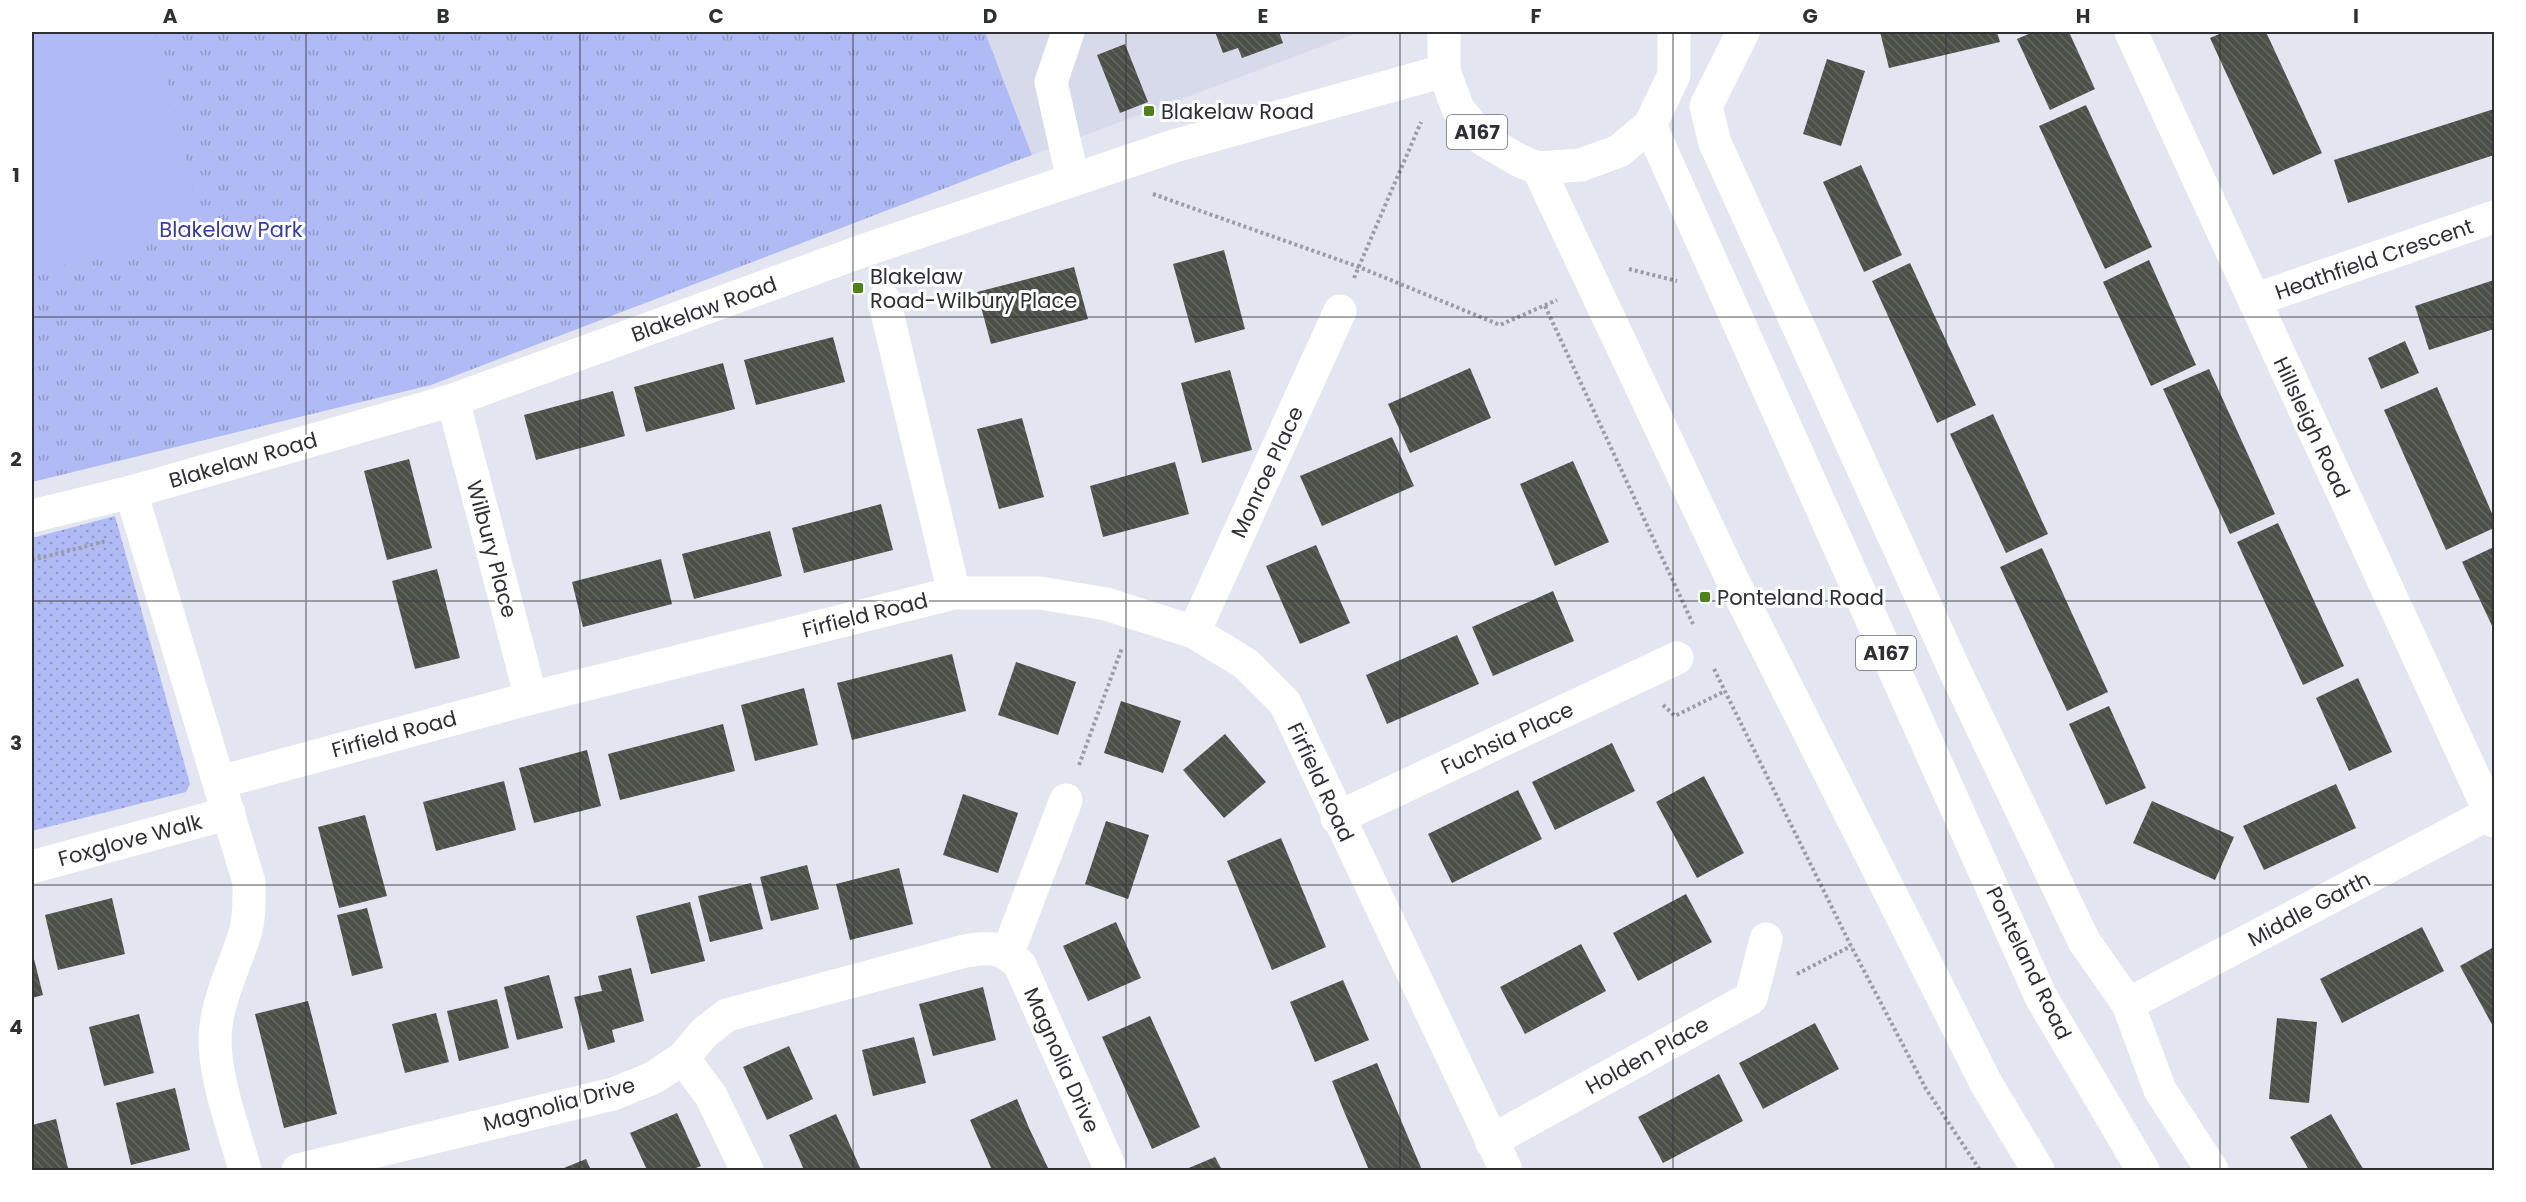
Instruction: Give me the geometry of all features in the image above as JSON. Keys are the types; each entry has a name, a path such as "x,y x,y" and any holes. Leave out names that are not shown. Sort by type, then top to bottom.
{"main road":[{"path":"1068,32 1051,82 1073,180"},
{"name":"A167","path":"1444,32 1434,74 1458,109 1484,140 1520,161 1538,168 1581,165 1619,151 1650,124 1674,75 1674,32"},
{"path":"1743,32 1706,106 1715,142 1956,673 2084,941 2128,1004 2160,1090 2212,1170"},
{"name":"Hillsleigh Road","path":"2131,32 2492,817"},
{"name":"Blakelaw Road","path":"32,516 131,492 453,400 865,250 1174,146 1434,74"},
{"name":"Ponteland Road","path":"1650,124 2040,997 2143,1170"},
{"path":"1538,168 1743,600 1987,1085 2038,1170"},
{"name":"Heathfield Crescent","path":"2254,300 2494,217"},
{"path":"884,300 954,593"},
{"name":"Monroe Place","path":"1194,632 1340,311"},
{"name":"Wilbury Place","path":"453,400 531,698"},
{"path":"131,492 249,882 249,907 245,932 231,968 215,1028 218,1067 245,1170"},
{"name":"Firfield Road","path":"220,782 531,698 954,593 1040,593 1106,604 1194,632 1246,664 1285,703 1337,818 1506,1170"},
{"name":"Fuchsia Place","path":"1337,818 1677,658"},
{"path":"1008,952 1065,800"},
{"name":"Foxglove Walk","path":"32,867 229,813"},
{"name":"Middle Garth","path":"2128,1004 2492,817"},
{"path":"1751,998 1766,939"},
{"name":"Magnolia Drive","path":"298,1170 387,1160 613,1094 653,1078 683,1058 704,1033 727,1015 965,951 987,948 1008,952 1020,965 1111,1170"},
{"name":"Holden Place","path":"1491,1142 1751,998"},
{"path":"683,1058 711,1096 747,1170"}],"path":[{"path":"1359,267 1421,124 1434,74"},
{"path":"1151,193 1359,267 1500,325 1545,306 1591,280 1623,267 1686,283 1715,272"},
{"path":"1545,306 1696,630"},
{"path":"1065,800 1135,614"},
{"path":"1711,661 1851,946 1926,1089 1980,1170"},
{"path":"1751,998 1851,946"}],"shaded area":[{"path":"985,32 1360,32 1032,155"}],"green space":[{"name":"Blakelaw Park","path":"32,32 985,32 1032,155 431,385 32,482"},
{"path":"32,32 155,32 203,231 32,273"},
{"path":"115,516 190,784 186,792 32,831 32,538"}],"building":[{"path":"1215,32 1279,32 1283,43 1242,58 1238,48 1223,53"},
{"path":"1880,32 1997,32 2000,42 1889,68"},
{"path":"2033,32 2069,32 2095,89 2050,110 2017,39"},
{"path":"2224,32 2266,32 2322,153 2273,175 2210,38"},
{"path":"1125,44 1148,102 1120,113 1097,55"},
{"path":"1827,59 1865,71 1841,146 1803,134"},
{"path":"2086,105 2152,247 2105,269 2039,126"},
{"path":"2494,109 2494,155 2348,203 2334,160"},
{"path":"1861,165 1902,255 1864,272 1823,182"},
{"path":"1224,250 1245,329 1195,343 1173,264"},
{"path":"2149,260 2196,365 2151,386 2103,282"},
{"path":"1910,263 1976,405 1937,423 1872,281"},
{"path":"1074,267 1088,319 991,344 977,292"},
{"path":"2494,280 2494,329 2429,350 2415,306"},
{"path":"833,337 845,382 756,405 744,360"},
{"path":"2405,341 2419,373 2381,389 2368,358"},
{"path":"723,363 735,409 646,432 634,387"},
{"path":"1470,368 1491,418 1410,453 1388,404"},
{"path":"2209,369 2275,514 2230,534 2163,389"},
{"path":"1230,370 1252,450 1202,463 1181,383"},
{"path":"2437,387 2494,518 2494,528 2446,550 2384,410"},
{"path":"613,391 625,436 536,460 524,415"},
{"path":"1993,414 2048,534 2006,553 1950,434"},
{"path":"1022,418 1044,497 999,509 977,429"},
{"path":"1392,437 1414,486 1322,526 1300,476"},
{"path":"409,459 432,548 387,560 364,471"},
{"path":"1573,461 1609,542 1555,566 1520,484"},
{"path":"1175,462 1189,514 1103,537 1090,486"},
{"path":"881,504 893,550 804,573 792,528"},
{"path":"2278,523 2344,666 2303,685 2237,542"},
{"path":"770,531 782,576 694,599 682,554"},
{"path":"1316,545 1350,623 1300,644 1266,566"},
{"path":"2494,547 2494,630 2462,562"},
{"path":"2042,548 2108,692 2067,711 2000,567"},
{"path":"661,559 672,604 583,627 572,582"},
{"path":"437,569 460,658 415,669 392,581"},
{"path":"1553,591 1574,641 1493,676 1472,627"},
{"path":"1457,635 1479,684 1387,724 1366,675"},
{"path":"952,654 966,711 852,740 837,683"},
{"path":"1016,662 1076,682 1058,735 998,715"},
{"path":"2358,678 2392,752 2349,771 2316,698"},
{"path":"804,688 818,745 755,761 741,705"},
{"path":"1121,701 1181,721 1163,773 1104,753"},
{"path":"2109,706 2146,788 2106,805 2069,724"},
{"path":"723,724 735,771 620,800 608,754"},
{"path":"1225,734 1266,782 1224,818 1183,770"},
{"path":"1612,743 1635,791 1555,830 1532,782"},
{"path":"587,750 601,806 534,823 519,768"},
{"path":"1704,776 1744,853 1697,878 1656,802"},
{"path":"504,781 516,830 436,851 423,802"},
{"path":"2336,784 2356,828 2264,870 2243,826"},
{"path":"1518,790 1542,839 1452,883 1428,834"},
{"path":"963,794 1018,813 998,873 943,855"},
{"path":"2152,801 2234,837 2215,880 2133,843"},
{"path":"365,815 387,896 339,908 318,827"},
{"path":"1106,821 1149,835 1128,899 1085,884"},
{"path":"1281,838 1326,947 1272,970 1227,861"},
{"path":"807,865 819,909 771,921 760,877"},
{"path":"899,868 913,924 850,940 836,884"},
{"path":"751,883 763,929 710,942 698,896"},
{"path":"1686,894 1712,942 1638,981 1613,933"},
{"path":"112,898 125,954 58,970 45,915"},
{"path":"690,902 705,961 651,974 636,916"},
{"path":"367,908 383,968 352,976 337,915"},
{"path":"1116,922 1141,978 1088,1001 1063,946"},
{"path":"2422,927 2444,971 2342,1023 2320,979"},
{"path":"1581,944 1606,991 1525,1034 1500,987"},
{"path":"2494,947 2494,1028 2460,966"},
{"path":"32,951 43,995 32,998"},
{"path":"631,968 644,1021 612,1030 615,1042 588,1050 574,997 602,991 598,976"},
{"path":"549,975 563,1028 517,1040 504,987"},
{"path":"1343,980 1369,1040 1315,1062 1290,1002"},
{"path":"983,987 996,1040 933,1056 919,1004"},
{"path":"497,999 509,1048 459,1061 447,1011"},
{"path":"308,1001 337,1114 284,1128 255,1014"},
{"path":"436,1013 449,1062 405,1073 392,1024"},
{"path":"139,1014 154,1073 104,1086 89,1027"},
{"path":"1150,1016 1200,1127 1152,1149 1102,1037"},
{"path":"2277,1018 2317,1022 2309,1103 2269,1099"},
{"path":"1815,1023 1839,1069 1763,1109 1739,1063"},
{"path":"914,1037 926,1083 873,1096 862,1050"},
{"path":"789,1046 813,1099 767,1120 743,1067"},
{"path":"1377,1063 1422,1170 1369,1170 1343,1109 1332,1081"},
{"path":"1719,1074 1743,1121 1663,1163 1638,1117"},
{"path":"175,1088 190,1150 131,1165 116,1103"},
{"path":"1017,1099 1049,1170 992,1170 970,1120"},
{"path":"677,1113 701,1166 691,1170 647,1170 630,1133"},
{"path":"836,1114 861,1170 804,1170 789,1135"},
{"path":"2331,1114 2364,1170 2309,1170 2290,1137"},
{"path":"56,1119 68,1168 32,1170 32,1125"},
{"path":"1215,1157 1222,1170 1184,1170"},
{"path":"586,1159 591,1170 559,1170"}],"place":[{"name":"Blakelaw Road","path":"1149,111"},
{"name":"Blakelaw Road-Wilbury Place","path":"858,288"},
{"name":"Ponteland Road","path":"1705,597"}]}
